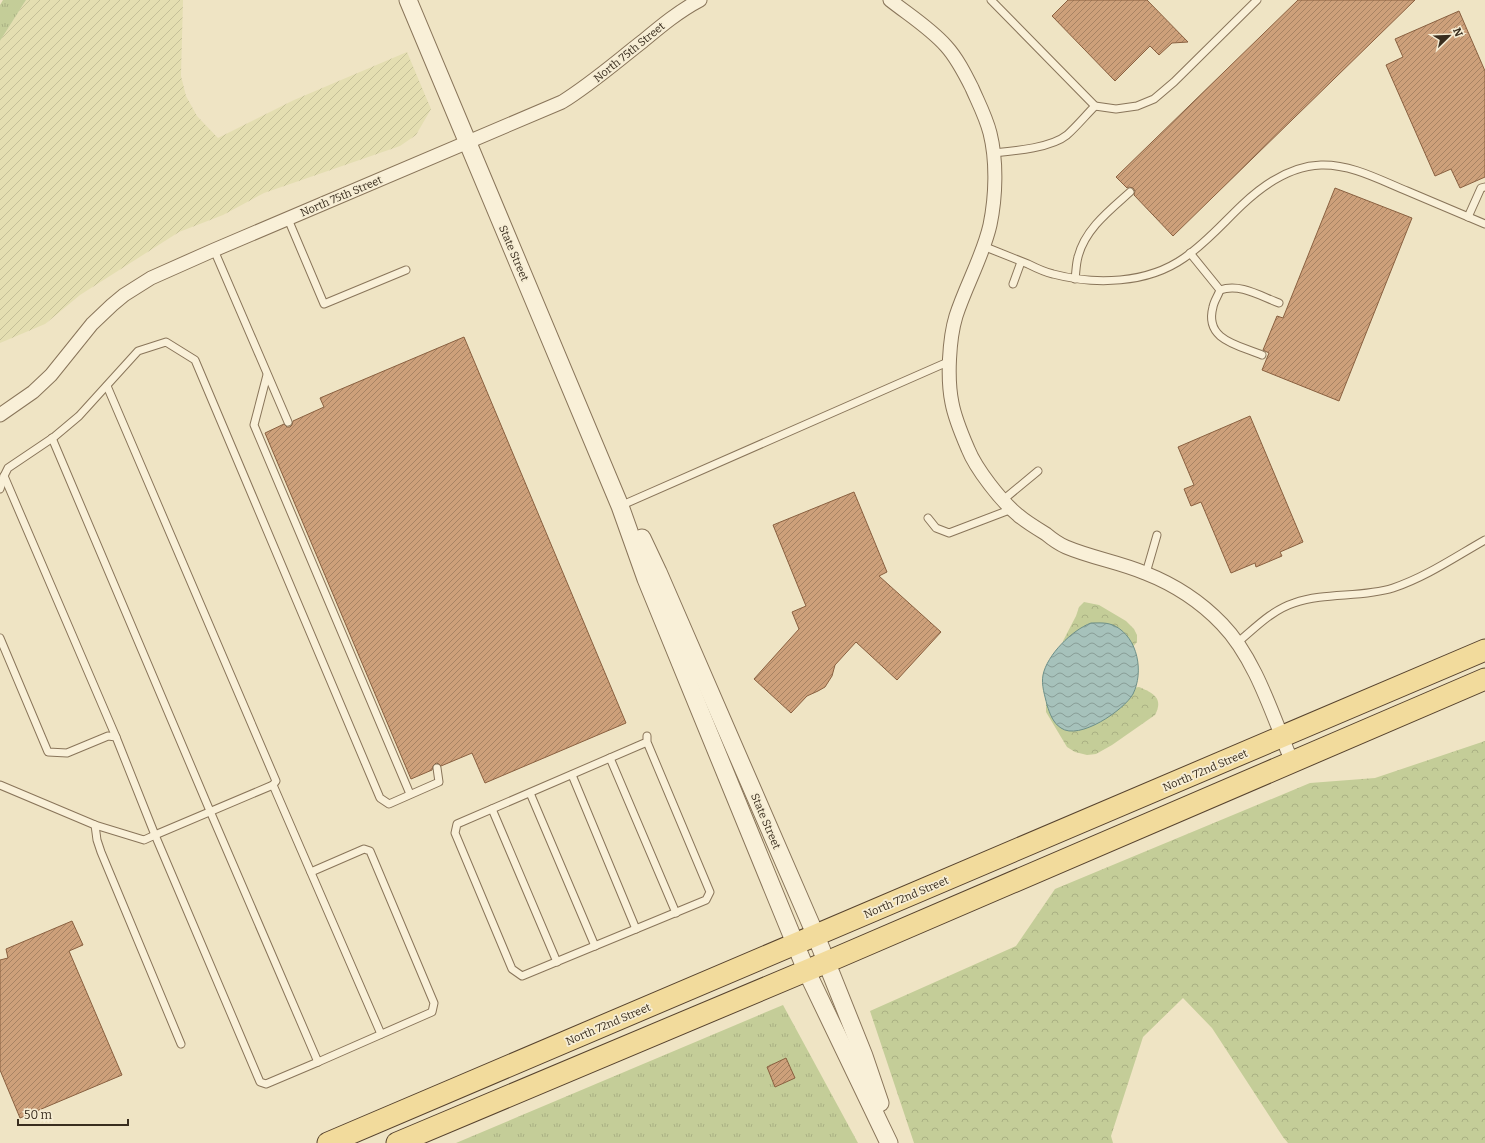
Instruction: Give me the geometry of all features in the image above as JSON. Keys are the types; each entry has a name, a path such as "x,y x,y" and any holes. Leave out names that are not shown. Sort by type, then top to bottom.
{"main road":[{"name":"North 72nd Street","path":"328,1143 1485,650"},
{"path":"397,1143 826,962 1485,679"}],"street":[{"name":"State Street","path":"408,0 620,506 646,579 795,944 889,1143"},
{"name":"North 75th Street","path":"0,415 33,392 51,376 92,324 124,295 151,278 288,218 562,102 581,91 673,16 700,0"},
{"path":"890,0 930,30 948,48 966,76 990,132 993,154 994,193 990,226 956,317 951,342 950,361 952,403 969,452 982,474 1002,500 1018,516 1063,546 1146,573 1175,588 1200,605 1222,624 1244,651 1255,672 1292,762"},
{"name":"State Street","path":"620,506 641,537 658,572 816,936 864,1056 893,1143"}],"lane":[{"path":"991,0 1095,106 1116,109 1137,106 1154,99 1174,82 1257,0"},
{"path":"993,154 1028,149 1055,141 1066,135 1095,106"},
{"path":"983,246 1052,274 1075,279 1107,281 1134,278 1160,270 1183,259 1204,243 1249,199 1272,182 1294,170 1321,165 1347,168 1366,174 1485,224"},
{"path":"1468,217 1481,188 1485,187"},
{"path":"1075,279 1078,257 1085,240 1103,217 1130,192"},
{"path":"288,218 324,304 406,270"},
{"path":"214,250 288,422"},
{"path":"1190,253 1220,290"},
{"path":"1013,284 1021,262"},
{"path":"1220,290 1227,288 1239,288 1278,303"},
{"path":"1220,290 1213,307 1211,318 1212,327 1216,334 1223,339 1262,355"},
{"path":"0,490 8,468 52,438 79,416 138,351 166,342 195,360 380,798 389,804 439,782 437,768"},
{"path":"620,506 950,361"},
{"path":"267,374 254,425 410,794"},
{"path":"0,785 95,825 144,840 273,785 276,781 107,386"},
{"path":"52,438 318,1062"},
{"path":"1002,500 1038,471"},
{"path":"4,476 116,737 155,835 260,1082 266,1084 432,1012 434,1003 370,851 364,849 311,872"},
{"path":"928,518 936,528 949,533 1012,509"},
{"path":"1146,573 1157,535"},
{"path":"1237,643 1277,610 1294,603 1311,599 1366,594 1393,588 1431,571 1485,540"},
{"path":"0,638 48,752 67,753 108,736 116,737"},
{"path":"647,739 710,892 706,900 522,976 512,969 455,833 457,824 610,758 647,739"},
{"path":"610,758 676,913"},
{"path":"572,775 636,929"},
{"path":"273,785 382,1034"},
{"path":"530,793 595,946"},
{"path":"492,809 557,962"},
{"path":"95,825 97,840 101,852 181,1044"}],"shaded area":[{"path":"26,0 183,0 181,76 186,96 197,116 218,138 294,100 407,52 431,109 416,135 400,146 264,193 223,215 179,232 80,295 45,324 0,343 0,41"}],"green space":[{"path":"3,0 26,0 0,41 0,5"},
{"path":"1084,602 1099,605 1126,621 1134,629 1137,635 1137,642 1130,650 1064,649 1063,641 1079,607"},
{"path":"1139,687 1153,694 1158,700 1155,715 1112,745 1096,754 1087,755 1075,752 1067,747 1046,712 1046,705 1050,701"},
{"path":"1485,741 1485,1143 1288,1143 1212,1028 1183,998 1143,1037 1111,1136 1113,1143 914,1143 870,1011 1016,946 1055,889 1310,783 1375,778"},
{"path":"783,1005 858,1143 456,1143"}],"water":[{"path":"1091,623 1112,625 1123,631 1134,647 1137,656 1138,676 1133,694 1120,708 1100,722 1089,727 1069,731 1058,726 1051,715 1042,683 1043,675 1045,667 1061,644 1076,631"}],"building":[{"path":"1068,0 1147,0 1188,42 1172,43 1159,55 1150,46 1115,81 1052,16"},
{"path":"1298,0 1415,0 1173,236 1134,195 1135,191 1133,188 1127,188 1116,177"},
{"path":"1459,11 1485,71 1485,177 1460,188 1451,169 1435,176 1386,65 1403,57 1395,39"},
{"path":"1335,188 1412,218 1339,401 1262,370 1269,353 1263,350 1277,316 1283,318"},
{"path":"464,337 626,723 485,783 472,753 441,766 436,763 432,770 411,779 265,433 284,424 287,427 290,427 293,421 324,407 320,398"},
{"path":"1250,416 1303,542 1280,552 1282,556 1256,567 1255,563 1231,573 1201,502 1191,506 1184,489 1194,485 1178,447"},
{"path":"854,492 887,572 879,576 941,632 897,680 856,642 835,665 832,676 825,687 807,696 791,713 754,679 799,629 792,612 806,606 773,525"},
{"path":"72,921 83,945 69,951 122,1075 20,1118 0,1070 0,960 8,958 6,949"},
{"path":"786,1058 795,1078 775,1087 767,1067"}]}
